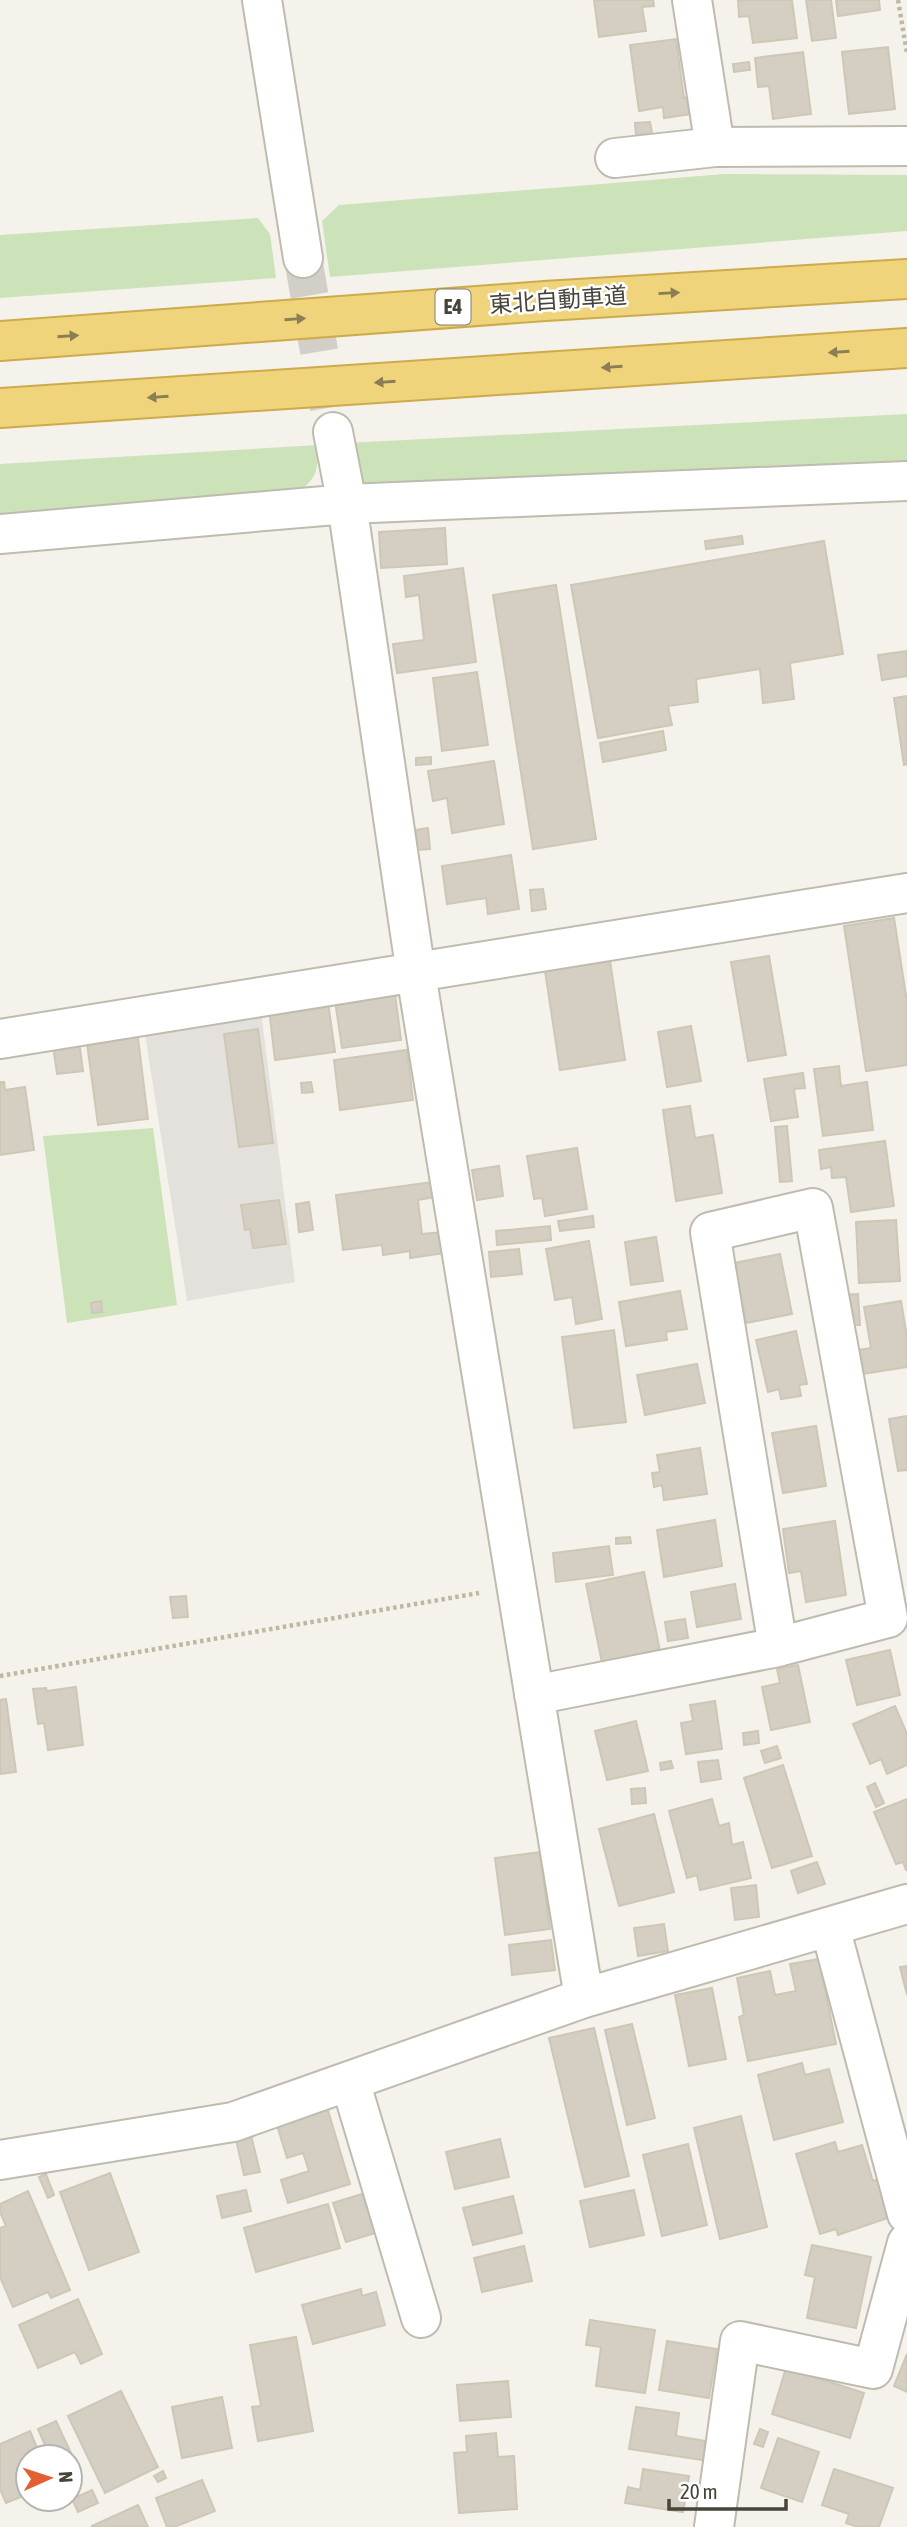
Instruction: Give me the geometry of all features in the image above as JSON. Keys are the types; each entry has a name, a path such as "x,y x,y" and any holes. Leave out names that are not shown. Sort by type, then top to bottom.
{"highway":[{"name":"東北自動車道","path":"0,341 545,301 907,279"},
{"path":"0,408 907,348"}],"street":[{"path":"261,0 303,258"},
{"path":"692,0 715,147"},
{"path":"615,158 715,147 907,146"},
{"path":"333,432 347,504 416,974 584,1998"},
{"path":"0,534 347,504 907,481"},
{"path":"0,1039 907,893"},
{"path":"534,1695 778,1647 888,1618 813,1208 710,1231 778,1647"},
{"path":"0,2160 233,2122 584,1998 907,1904"},
{"path":"830,1927 907,2214"},
{"path":"350,2081 421,2318"},
{"path":"714,2527 740,2341 873,2369 907,2243"}],"path":[{"path":"898,0 907,53"},
{"path":"0,1676 516,1587"}],"shaded area":[{"path":"261,1011 295,1282 187,1301 144,1028"}],"green space":[{"path":"725,174 907,175 907,231 330,277 322,221 339,205"},
{"path":"258,218 270,234 276,278 0,298 0,235"},
{"path":"907,414 907,467 366,488 350,467 348,443"},
{"path":"318,445 315,474 308,484 295,494 0,514 0,464"},
{"path":"153,1128 177,1305 67,1323 43,1136"}],"building":[{"path":"594,0 653,0 654,6 642,7 646,31 599,37"},
{"path":"738,0 792,0 797,38 753,43 749,16 739,17"},
{"path":"806,0 831,0 836,38 812,41"},
{"path":"836,0 879,0 880,10 838,16"},
{"path":"676,39 684,98 689,97 692,114 664,118 663,107 639,111 630,45"},
{"path":"888,47 895,109 849,114 842,52"},
{"path":"803,52 811,114 773,119 769,86 758,87 755,58"},
{"path":"749,62 750,70 734,72 733,64"},
{"path":"650,122 652,133 636,135 635,123"},
{"path":"445,528 447,564 381,568 379,532"},
{"path":"742,536 743,544 706,549 705,541"},
{"path":"824,541 843,654 790,663 794,699 763,703 760,669 696,679 698,702 668,706 672,725 598,738 571,585"},
{"path":"463,568 476,662 397,673 393,644 424,640 419,595 406,597 404,576"},
{"path":"556,585 596,839 533,849 493,595"},
{"path":"907,651 907,676 882,680 878,655"},
{"path":"477,672 488,745 442,751 433,678"},
{"path":"907,696 907,764 904,765 894,698"},
{"path":"663,731 666,750 603,762 600,743"},
{"path":"431,757 431,764 416,765 416,758"},
{"path":"494,761 504,824 452,833 447,798 433,801 428,771"},
{"path":"428,828 430,849 416,850 415,830"},
{"path":"511,855 519,909 488,914 486,898 447,904 442,866"},
{"path":"543,889 546,909 532,911 530,890"},
{"path":"894,918 907,1002 907,1065 866,1071 844,926"},
{"path":"769,956 786,1055 748,1061 731,962"},
{"path":"610,961 625,1060 560,1070 545,971"},
{"path":"394,986 401,1040 342,1048 334,994"},
{"path":"328,1002 335,1052 275,1060 269,1009"},
{"path":"691,1026 701,1081 667,1087 658,1032"},
{"path":"258,1029 273,1143 239,1147 224,1034"},
{"path":"137,1030 148,1119 98,1125 86,1036"},
{"path":"79,1041 83,1071 57,1074 53,1045"},
{"path":"407,1050 413,1100 340,1110 334,1060"},
{"path":"839,1066 841,1086 867,1082 873,1130 823,1136 814,1069"},
{"path":"803,1073 805,1088 794,1089 798,1117 771,1121 764,1079"},
{"path":"0,1082 4,1082 5,1090 25,1087 34,1150 0,1155"},
{"path":"311,1082 313,1092 302,1093 301,1083"},
{"path":"690,1106 695,1138 713,1135 722,1193 676,1201 663,1110"},
{"path":"787,1126 792,1181 780,1182 775,1127"},
{"path":"885,1141 894,1206 851,1212 846,1177 832,1178 831,1167 821,1169 819,1150"},
{"path":"577,1148 587,1209 545,1216 542,1198 534,1199 527,1156"},
{"path":"499,1166 503,1196 477,1200 472,1170"},
{"path":"432,1182 435,1197 418,1200 422,1234 442,1232 445,1253 410,1258 410,1251 383,1255 382,1245 343,1250 336,1195"},
{"path":"279,1200 286,1244 253,1248 250,1229 245,1230 241,1205"},
{"path":"309,1202 313,1230 299,1232 296,1204"},
{"path":"593,1216 594,1227 560,1231 558,1221"},
{"path":"896,1220 900,1281 859,1283 856,1222"},
{"path":"550,1226 551,1240 497,1245 496,1231"},
{"path":"656,1237 663,1281 631,1285 625,1242"},
{"path":"589,1241 602,1319 576,1324 572,1297 555,1300 546,1249"},
{"path":"519,1249 522,1274 491,1277 489,1252"},
{"path":"780,1254 792,1314 746,1323 734,1263"},
{"path":"680,1291 687,1329 666,1332 667,1340 626,1346 619,1302"},
{"path":"858,1294 860,1325 842,1325 841,1295"},
{"path":"101,1301 102,1312 92,1313 91,1303"},
{"path":"901,1301 907,1337 907,1367 862,1374 858,1350 871,1348 864,1307"},
{"path":"614,1330 626,1422 574,1428 562,1337"},
{"path":"796,1331 807,1384 799,1385 801,1396 781,1399 779,1389 768,1392 756,1340"},
{"path":"697,1364 705,1403 645,1415 637,1375"},
{"path":"907,1416 907,1470 898,1471 889,1419"},
{"path":"816,1426 826,1486 783,1493 772,1433"},
{"path":"700,1448 707,1494 664,1500 662,1485 654,1487 652,1473 660,1472 657,1455"},
{"path":"715,1520 722,1566 664,1577 657,1530"},
{"path":"835,1521 846,1595 806,1602 801,1571 789,1573 783,1529"},
{"path":"630,1537 631,1543 616,1544 616,1538"},
{"path":"609,1546 613,1575 556,1582 553,1553"},
{"path":"644,1572 660,1651 602,1663 586,1584"},
{"path":"735,1584 741,1619 697,1627 691,1592"},
{"path":"186,1596 188,1617 173,1618 170,1597"},
{"path":"685,1619 688,1638 668,1641 665,1622"},
{"path":"890,1650 900,1695 857,1705 846,1660"},
{"path":"798,1665 810,1722 771,1730 762,1687 780,1683 777,1669"},
{"path":"76,1687 83,1745 48,1750 44,1723 38,1724 33,1689 46,1688 47,1691"},
{"path":"6,1699 16,1772 0,1774 0,1700"},
{"path":"715,1701 722,1749 686,1754 681,1723 693,1721 690,1705"},
{"path":"895,1706 907,1734 907,1765 887,1774 881,1759 870,1764 853,1724"},
{"path":"636,1721 648,1771 607,1780 595,1731"},
{"path":"758,1731 759,1743 744,1745 743,1733"},
{"path":"777,1746 781,1758 765,1763 761,1751"},
{"path":"718,1760 721,1779 701,1782 698,1762"},
{"path":"671,1761 673,1768 661,1770 660,1763"},
{"path":"783,1765 812,1856 772,1868 744,1778"},
{"path":"875,1783 884,1803 876,1807 867,1787"},
{"path":"645,1788 646,1803 632,1804 631,1789"},
{"path":"712,1799 719,1826 729,1823 732,1845 743,1842 751,1878 700,1890 697,1875 687,1878 669,1811"},
{"path":"907,1799 906,1870 903,1862 896,1864 874,1812"},
{"path":"654,1814 674,1892 619,1906 599,1829"},
{"path":"540,1852 550,1929 505,1935 495,1858"},
{"path":"817,1862 825,1884 798,1893 791,1871"},
{"path":"756,1885 759,1917 735,1920 731,1888"},
{"path":"664,1924 668,1951 638,1956 634,1928"},
{"path":"551,1940 555,1970 512,1975 509,1945"},
{"path":"819,1959 836,2044 748,2061 739,2017 744,2015 737,1978 770,1971 775,1995 796,1991 790,1964"},
{"path":"907,1966 907,1995 900,1967"},
{"path":"712,1988 726,2059 689,2066 675,1995"},
{"path":"632,2024 655,2118 627,2125 605,2030"},
{"path":"594,2028 629,2176 585,2187 549,2038"},
{"path":"802,2063 805,2075 829,2069 843,2122 774,2140 758,2075"},
{"path":"327,2107 350,2184 288,2203 281,2180 309,2171 303,2153 287,2158 276,2122"},
{"path":"741,2116 767,2227 720,2239 694,2128"},
{"path":"250,2131 260,2172 244,2175 235,2135"},
{"path":"500,2139 509,2177 455,2189 446,2152"},
{"path":"835,2142 838,2152 862,2145 873,2181 878,2179 891,2217 838,2235 836,2229 820,2234 796,2154"},
{"path":"688,2144 707,2225 662,2236 643,2155"},
{"path":"110,2173 139,2252 89,2270 60,2192"},
{"path":"46,2174 54,2195 48,2198 39,2177"},
{"path":"246,2190 251,2211 222,2218 217,2196"},
{"path":"634,2190 644,2235 590,2247 580,2201"},
{"path":"28,2191 70,2290 51,2298 48,2292 13,2307 0,2277 0,2228 6,2226 0,2212 0,2204"},
{"path":"362,2194 375,2233 346,2242 333,2203"},
{"path":"513,2196 522,2233 473,2245 463,2208"},
{"path":"328,2204 340,2248 256,2272 244,2228"},
{"path":"812,2245 871,2257 856,2328 807,2318 815,2277 805,2275"},
{"path":"524,2246 532,2281 482,2292 474,2258"},
{"path":"361,2289 362,2296 376,2292 385,2325 313,2344 302,2305"},
{"path":"78,2299 102,2354 81,2364 75,2352 38,2368 19,2325"},
{"path":"590,2320 655,2330 645,2393 596,2386 601,2347 586,2345"},
{"path":"296,2337 313,2431 258,2441 252,2407 261,2406 250,2345"},
{"path":"667,2341 717,2349 709,2398 659,2390"},
{"path":"907,2354 907,2392 894,2386"},
{"path":"786,2368 864,2393 850,2438 772,2414"},
{"path":"508,2381 511,2417 460,2421 457,2385"},
{"path":"121,2391 158,2467 105,2493 84,2449 84,2443 81,2443 68,2416"},
{"path":"222,2397 232,2448 182,2458 172,2407"},
{"path":"636,2407 679,2413 676,2436 706,2441 703,2460 629,2449"},
{"path":"56,2421 66,2443 44,2443 38,2429"},
{"path":"760,2429 768,2432 763,2447 754,2444"},
{"path":"30,2431 35,2443 14,2443 14,2500 6,2503 0,2489 0,2444"},
{"path":"496,2433 498,2457 514,2456 517,2509 459,2513 454,2453 467,2452 466,2436"},
{"path":"778,2438 819,2452 802,2502 761,2488"},
{"path":"643,2469 689,2476 683,2512 625,2503 628,2487 640,2490"},
{"path":"834,2469 893,2488 879,2527 858,2527 846,2523 849,2514 822,2505"},
{"path":"163,2471 166,2478 158,2482 154,2476"},
{"path":"202,2480 215,2511 174,2527 167,2527 156,2498"},
{"path":"92,2490 98,2503 84,2509 84,2494"},
{"path":"138,2505 148,2527 92,2527 92,2526"}],"tunnel":[{"path":"303,258 333,432"}]}
